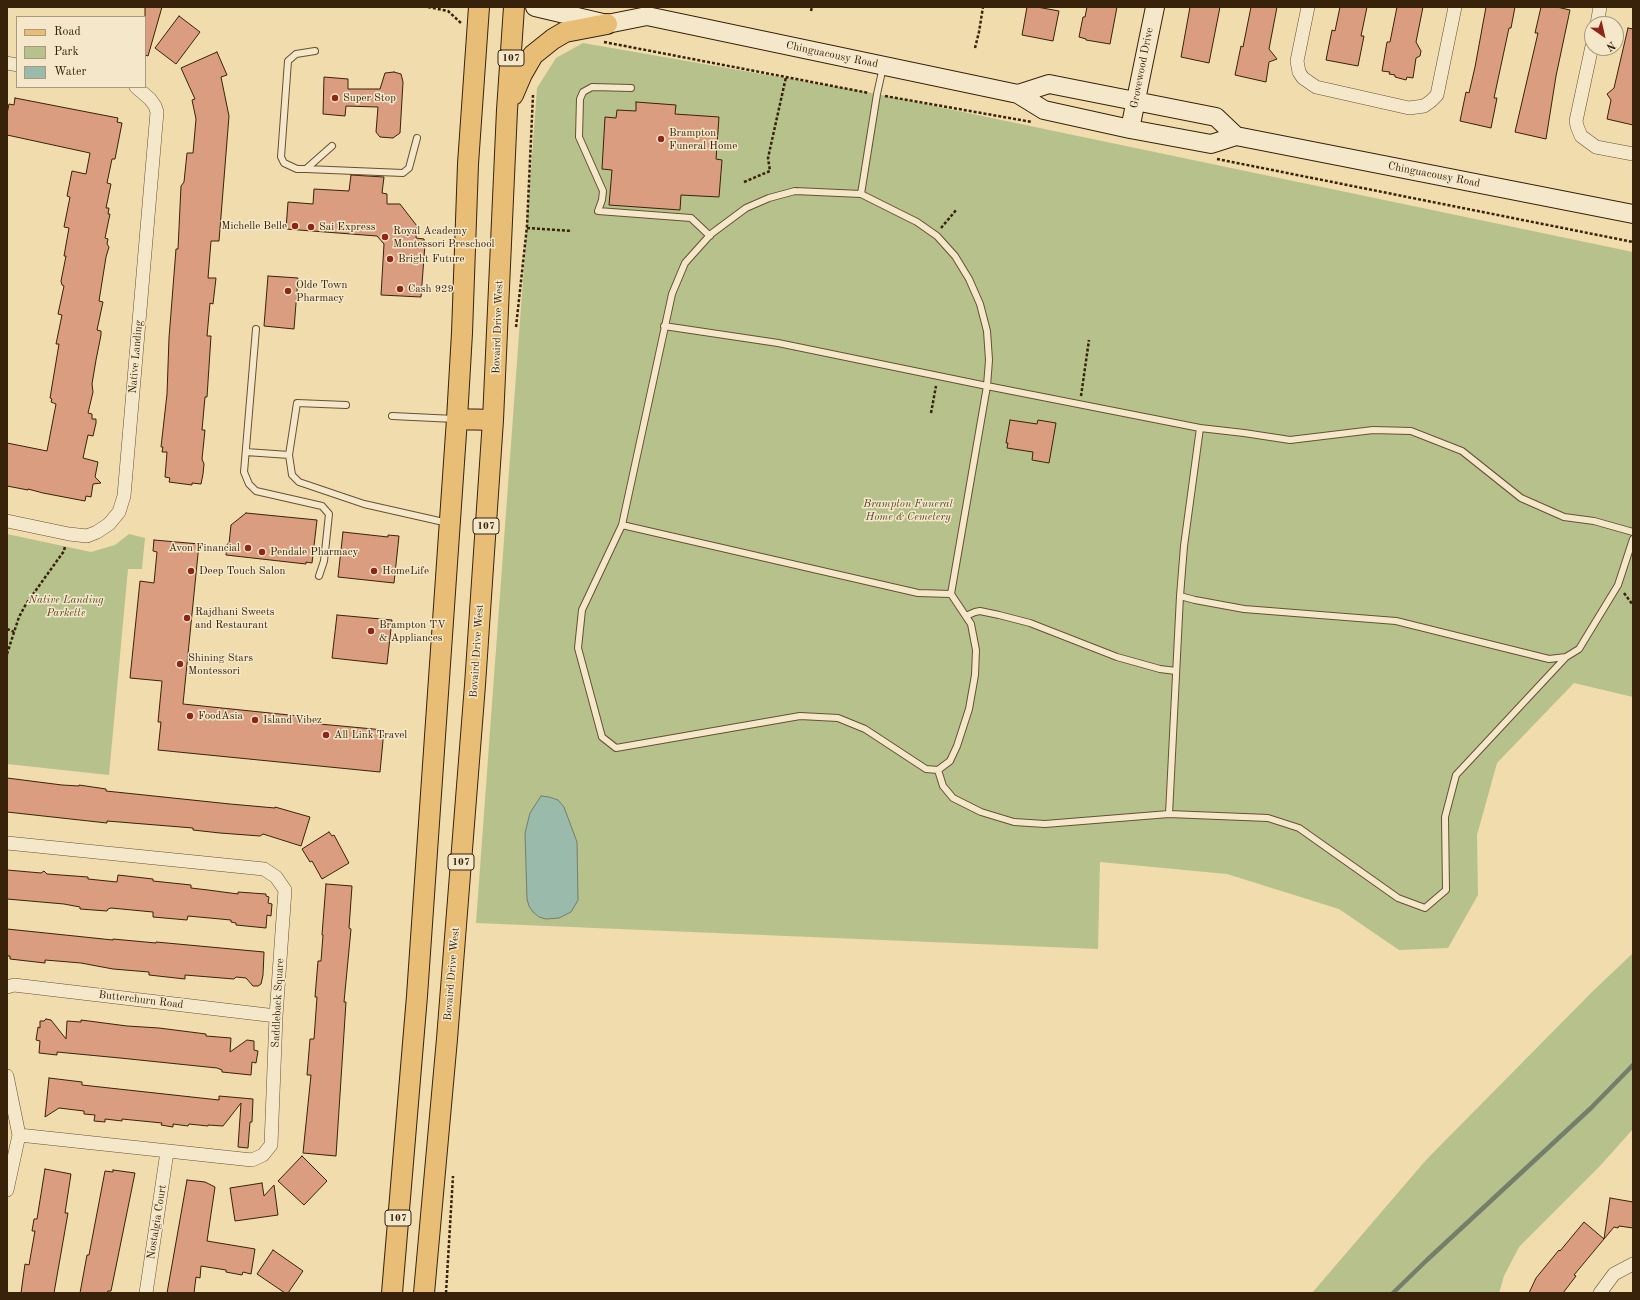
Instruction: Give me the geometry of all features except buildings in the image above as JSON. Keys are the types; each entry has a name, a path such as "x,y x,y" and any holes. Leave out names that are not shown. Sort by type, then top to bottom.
{"main road":[{"name":"107","path":"392,1293 417,996 450,523 462,333 468,164 479,7"},
{"name":"Bovaird Drive West","path":"424,1293 449,1015 476,677 494,420 507,110 514,7"},
{"name":"Chinguacousy Road","path":"536,7 607,24 642,12 1018,94 1044,110 1130,129 1211,144 1236,136 1633,214"},
{"name":"Grovewood Drive","path":"1130,129 1155,7"},
{"path":"507,110 522,74 533,55 553,39 565,32 607,24"},
{"name":"Chinguacousy Road","path":"1018,94 1049,84 1216,117 1236,136"},
{"path":"457,419 494,420"}],"street":[{"path":"1308,7 1297,61 1303,78 1316,86 1409,108 1424,106 1437,95 1455,7"},
{"path":"1590,56 1576,121 1581,136 1596,147 1633,154"},
{"name":"Native Landing","path":"7,521 69,534 87,536 97,532 109,524 119,512 124,496 157,112 150,99 137,88"},
{"name":"Saddleback Square","path":"7,843 264,869 276,877 285,890 276,1016 271,1145 263,1155 252,1160 19,1136"},
{"name":"Butterchurn Road","path":"7,987 14,985 276,1016"},
{"path":"7,1076 19,1136 7,1190"},
{"name":"Nostalgia Court","path":"146,1293 168,1152"},
{"path":"1600,1293 1614,1274 1633,1264"}],"lane":[{"path":"315,51 296,54 288,61 286,69 281,157 284,163 297,169 403,173 409,168 417,138"},
{"path":"861,194 877,94 884,66"},
{"path":"631,88 592,87 583,92 580,99 578,135 600,183 603,196 598,211 691,218 710,236"},
{"path":"306,169 332,146"},
{"path":"795,191 861,194 917,222 936,235 955,256 969,279 980,304 987,331 989,360 987,386 951,594 971,624 976,650 975,675 969,709 957,746 950,761 938,770 926,769 865,729 838,718 800,716 616,748 602,737 578,648 582,610 622,525 664,326 672,294 685,262 710,236 746,208 769,198 795,191"},
{"path":"664,326 778,343 1200,428 1244,432 1290,440 1373,430 1410,431 1462,451 1521,498 1564,517 1594,521 1633,532"},
{"path":"256,329 244,472 248,484 256,492 322,506 329,514 324,561 319,576"},
{"path":"346,405 297,403 289,455 292,475 299,482 364,504 450,523"},
{"path":"392,416 457,419"},
{"path":"1169,814 1184,546 1200,428"},
{"path":"246,452 289,455"},
{"path":"622,525 918,593 951,594"},
{"path":"938,770 943,786 953,798 981,812 1014,822 1045,824 1169,814 1268,818 1299,828 1398,898 1425,908 1446,890 1445,817 1456,775 1566,657 1579,649 1618,585 1633,539"},
{"path":"1180,596 1244,609 1396,621 1549,659 1566,657"},
{"path":"966,616 980,611 1000,615 1030,623 1117,657 1160,669 1176,671"}],"path":[{"path":"428,7 448,11 464,26"},
{"path":"811,12 812,7"},
{"path":"975,48 983,7"},
{"path":"744,182 770,171 768,158 786,77"},
{"path":"936,235 957,210"},
{"path":"527,228 572,231"},
{"path":"1080,404 1089,340"},
{"path":"931,413 938,376"},
{"path":"7,654 19,617 26,604 64,551 69,534"},
{"path":"1618,585 1633,605"},
{"path":"7,629 14,632"}],"green space":[{"name":"Brampton Funeral Home & Cemetery","path":"583,43 877,94 1633,252 1633,697 1574,683 1497,763 1477,835 1478,895 1448,948 1399,950 1339,909 1227,874 1100,862 1098,949 476,923 537,88 556,58"},
{"name":"Native Landing Parkette","path":"7,534 91,552 115,545 129,534 145,538 142,569 128,569 109,775 7,764"},
{"path":"1633,953 1633,1129 1600,1166 1519,1247 1504,1276 1499,1293 1312,1293 1426,1160 1592,992"}],"water":[{"path":"541,796 558,800 564,807 577,842 578,900 571,912 559,918 546,919 539,917 529,906 527,899 525,833 530,813"}],"waterway":[{"path":"1393,1293 1591,1108 1633,1065"}],"place":[{"name":"Super Stop","path":"335,98"},
{"name":"Brampton Funeral Home","path":"661,139"},
{"name":"Michelle Belle","path":"295,226"},
{"name":"Sai Express","path":"311,227"},
{"name":"Royal Academy Montessori Preschool","path":"385,237"},
{"name":"Bright Future","path":"390,259"},
{"name":"Cash 929","path":"400,289"},
{"name":"Olde Town Pharmacy","path":"288,291"},
{"name":"Avon Financial","path":"248,548"},
{"name":"Pendale Pharmacy","path":"262,552"},
{"name":"Deep Touch Salon","path":"191,571"},
{"name":"HomeLife","path":"374,571"},
{"name":"Rajdhani Sweets and Restaurant","path":"187,618"},
{"name":"Brampton TV & Appliances","path":"371,631"},
{"name":"Shining Stars Montessori","path":"180,664"},
{"name":"FoodAsia","path":"190,716"},
{"name":"Island Vibez","path":"255,720"},
{"name":"All Link Travel","path":"326,735"}]}
